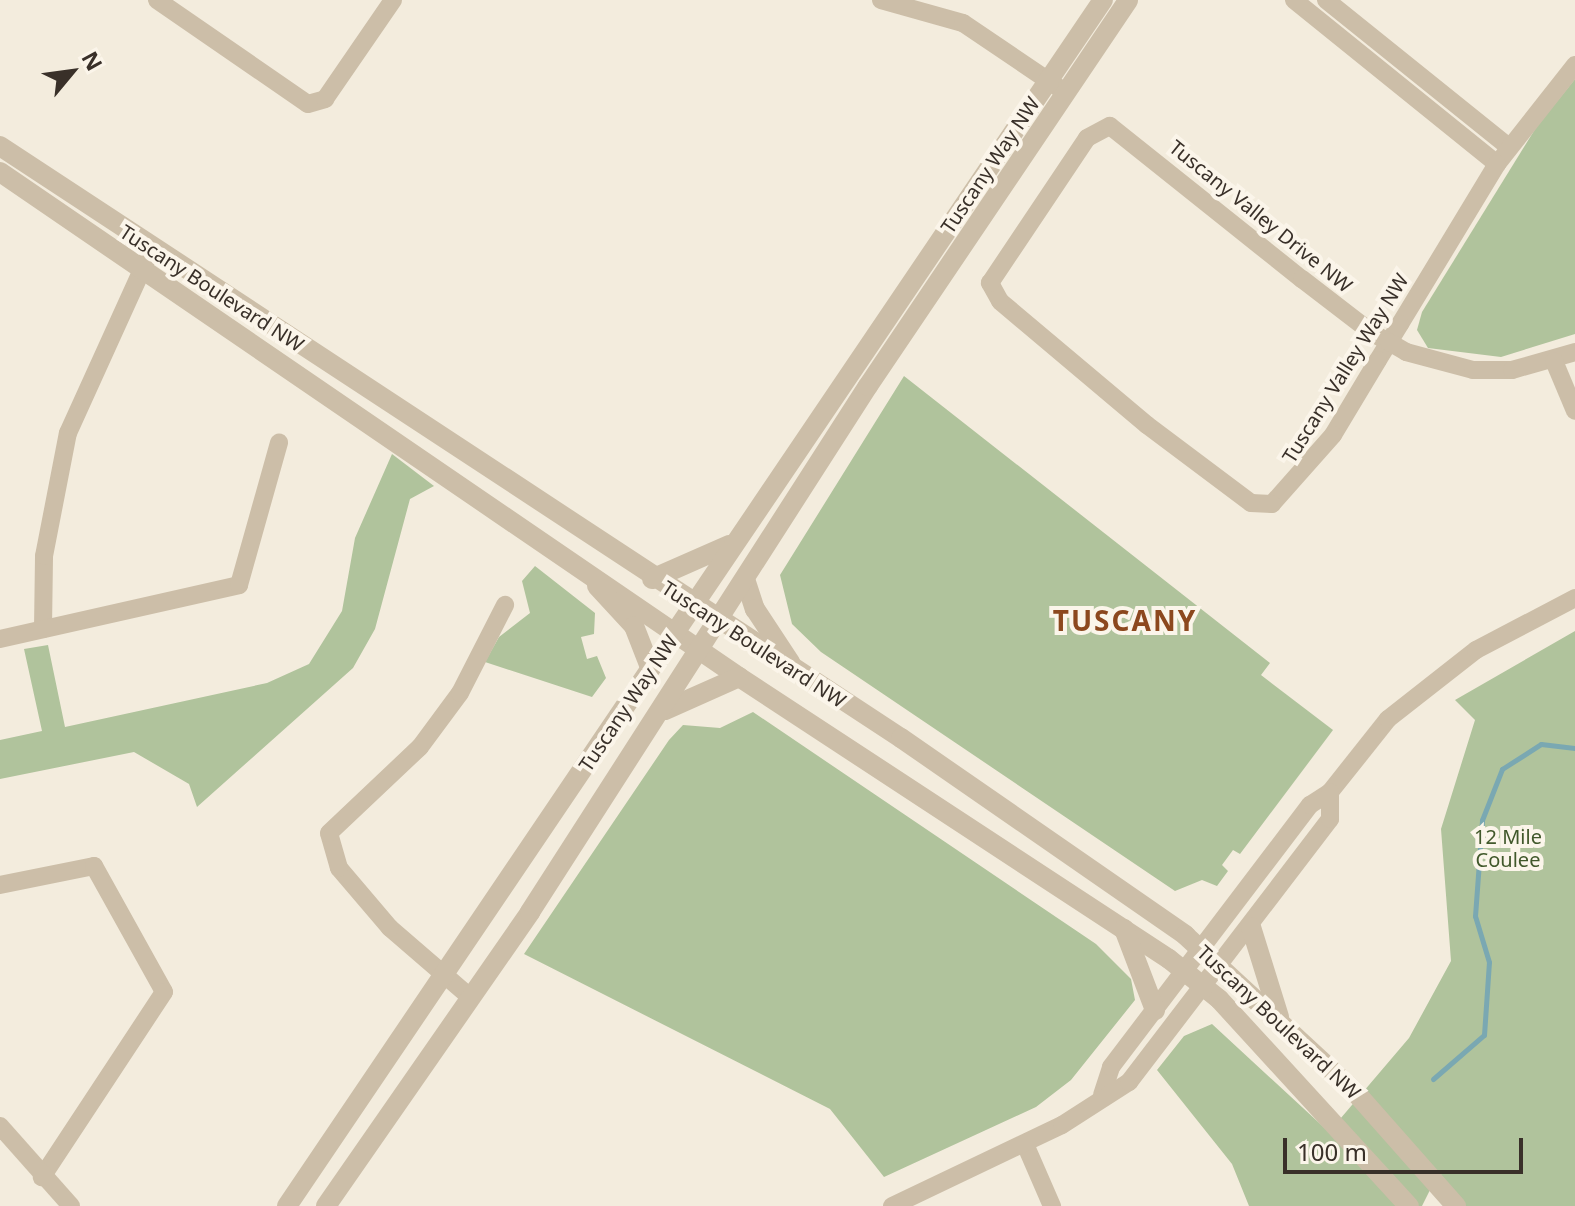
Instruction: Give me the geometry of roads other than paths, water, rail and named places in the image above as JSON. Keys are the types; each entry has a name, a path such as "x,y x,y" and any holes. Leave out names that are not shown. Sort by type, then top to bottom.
{"street":[{"path":"157,0 308,104 325,99 393,0"},
{"path":"881,0 963,23 1066,92"},
{"name":"Tuscany Way NW","path":"287,1206 1103,0"},
{"name":"Tuscany Way NW","path":"326,1206 470,997 1128,0"},
{"path":"1294,0 1497,164"},
{"path":"1326,0 1509,147"},
{"name":"Tuscany Valley Way NW","path":"1045,201 991,279 992,293 1251,503 1272,504 1301,478 1389,342 1497,164 1575,65"},
{"name":"Tuscany Valley Drive NW","path":"1045,201 1087,138 1115,127 1389,342 1427,362 1473,370 1569,358"},
{"name":"Tuscany Boulevard NW","path":"0,146 147,259 739,677 1185,971 1205,987 1409,1206"},
{"name":"Tuscany Boulevard NW","path":"0,172 147,259 694,605 1202,948 1279,1017 1456,1206"},
{"path":"43,629 57,473 109,331 147,259"},
{"path":"1569,358 1575,411"},
{"path":"0,639 239,585 279,443"},
{"path":"652,579 703,562 736,541"},
{"path":"567,554 634,626 650,667"},
{"path":"745,579 755,609 797,672"},
{"path":"1102,1095 1111,1067 1310,805 1330,792 1388,719 1433,680 1575,598"},
{"path":"470,997 390,928 339,868 329,833 420,747 460,693 505,605"},
{"path":"658,714 739,677"},
{"path":"892,1206 1025,1144 1102,1095 1129,1082 1222,965 1330,819 1330,792"},
{"path":"0,885 94,866 164,992 42,1177"},
{"path":"1251,927 1279,1017"},
{"path":"1124,929 1155,1010"},
{"path":"0,1126 42,1177 71,1206"},
{"path":"1025,1144 1052,1206"}],"waterway":[{"path":"1433,1079 1484,1035 1489,962 1475,916 1482,820 1502,769 1541,744 1575,748"}],"district":[{"name":"TUSCANY","path":"1125,620"}],"park label":[{"name":"12 Mile Coulee","path":"1508,848"}]}
